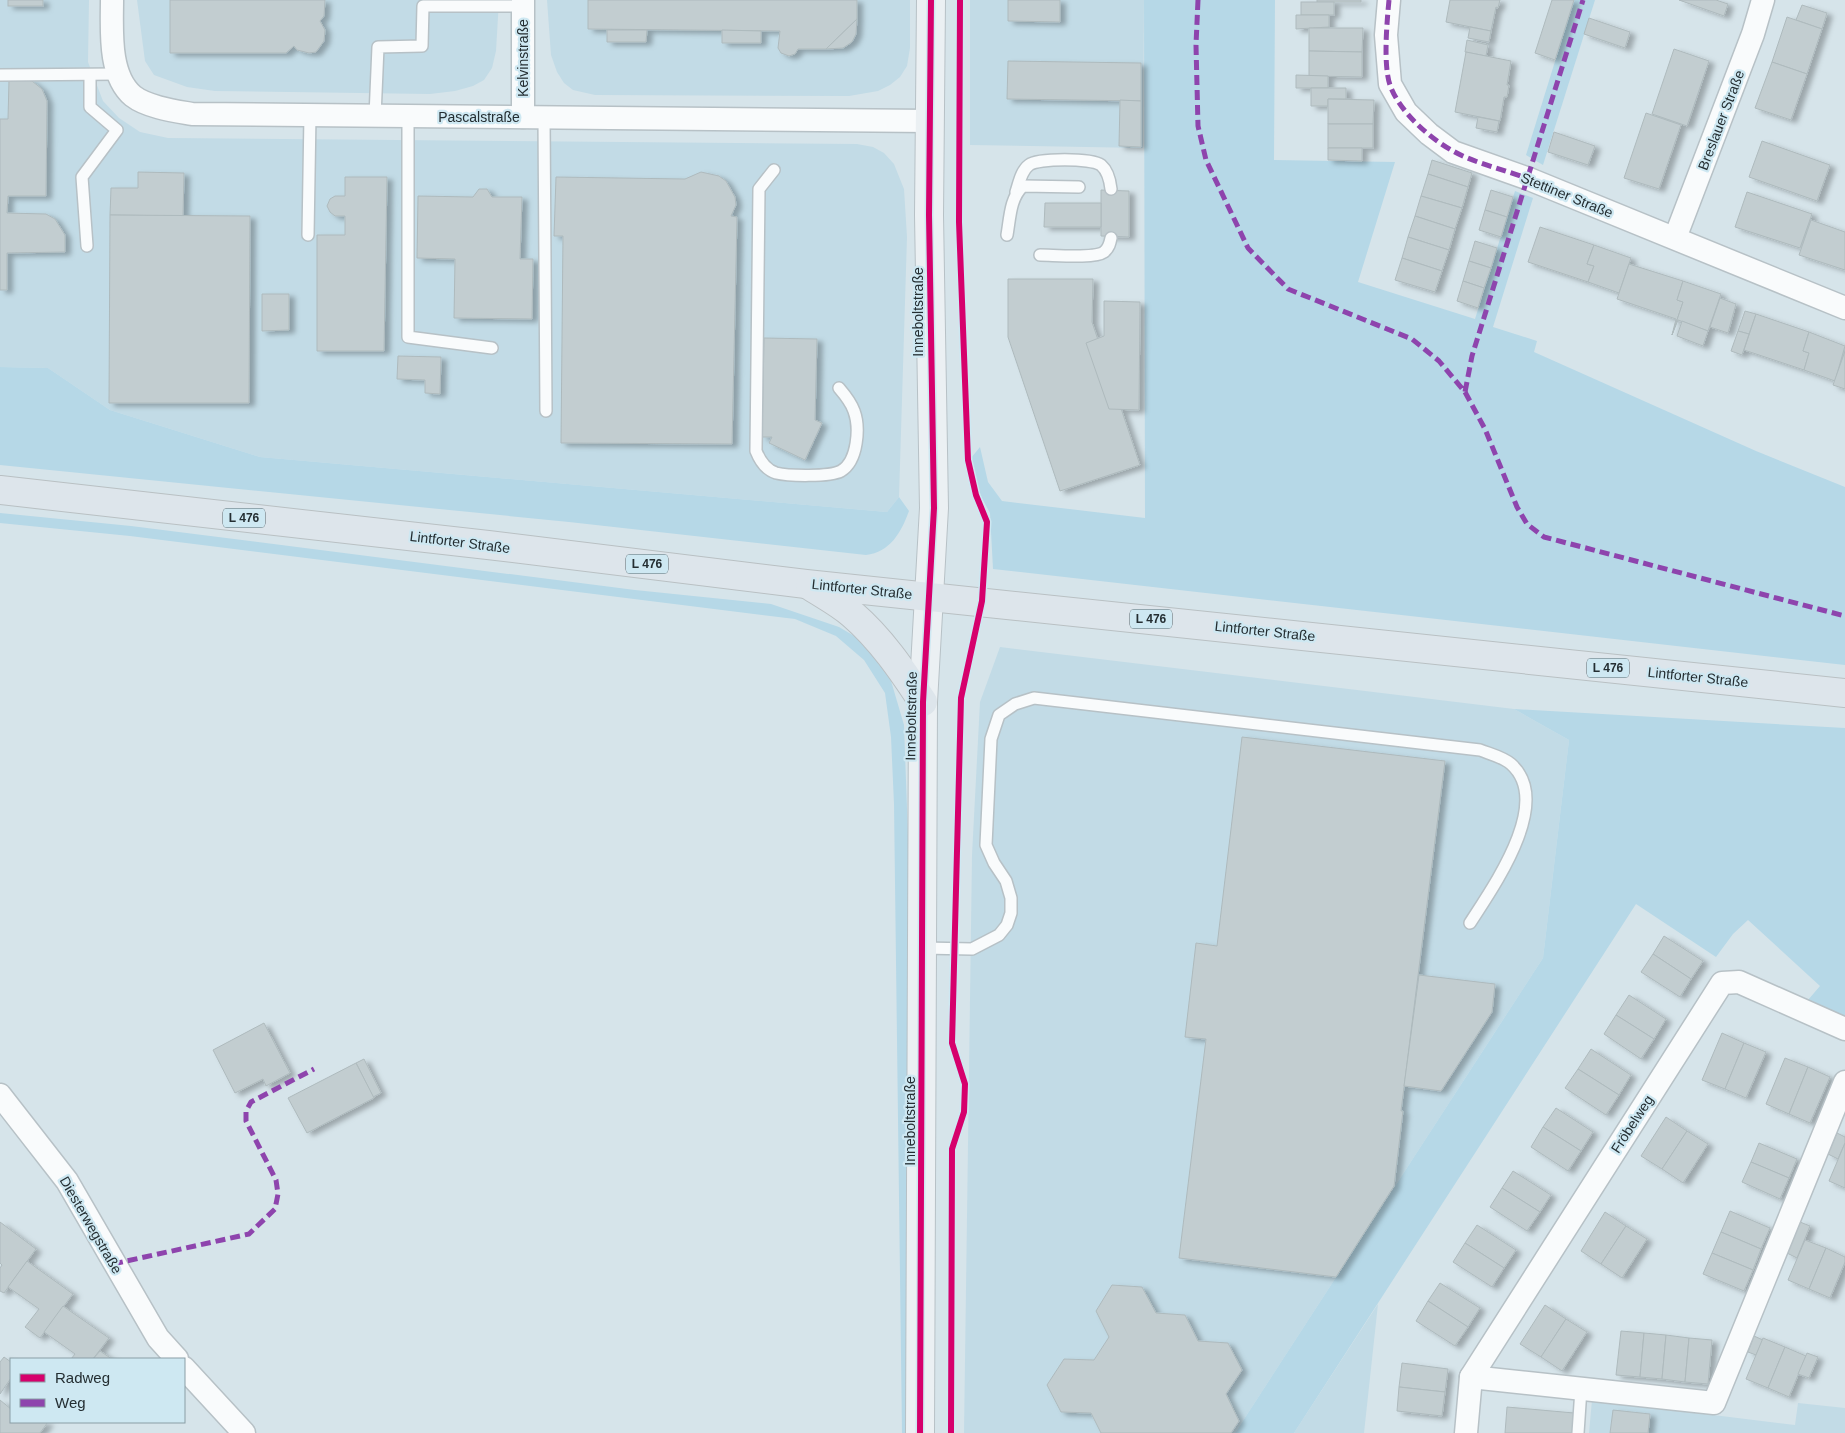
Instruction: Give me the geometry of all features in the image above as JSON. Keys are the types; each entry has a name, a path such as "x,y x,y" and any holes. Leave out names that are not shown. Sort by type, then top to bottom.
{"main road":[{"name":"Lintforter Straße","path":"0,490 498,546 806,584 1845,693"},
{"path":"806,584 851,613 875,636 898,663 923,702"}],"street":[{"name":"Pascalstraße","path":"112,0 112,52 118,74 133,96 163,109 192,114 929,121"},
{"name":"Inneboltstraße","path":"920,1433 924,948 923,702 934,508 931,398 929,121 931,0"},
{"name":"Stettiner Straße","path":"1389,0 1386,35 1390,84 1406,112 1429,134 1453,152 1529,179 1845,308"},
{"name":"Breslauer Straße","path":"1675,238 1753,34 1763,0"},
{"name":"Kelvinstraße","path":"523,3 533,117"},
{"name":"Fröbelweg","path":"1466,1433 1471,1377 1722,983 1739,982 1845,1029"},
{"path":"1471,1377 1714,1403 1845,1082"},
{"name":"Diesterwegstraße","path":"0,1095 67,1181 158,1338 175,1358"},
{"path":"185,1369 244,1433"}],"lane":[{"path":"375,116 378,46 422,46 423,6 523,3"},
{"path":"0,75 118,74"},
{"path":"87,246 82,177 117,130 90,107 90,75"},
{"path":"308,235 310,115"},
{"path":"408,116 408,337 492,348"},
{"path":"533,117 546,411"},
{"path":"1007,235 1020,177 1028,166 1037,160 1092,161 1100,165 1107,172 1112,189"},
{"path":"774,170 759,189 756,451 760,461 777,473 832,475 843,470 855,450 856,425 852,404 840,388"},
{"path":"1016,192 1023,186 1079,187"},
{"path":"1040,255 1094,255 1103,253 1109,246 1111,238"},
{"path":"924,948 972,949 999,935 1007,925 1011,898 1006,881 994,863 986,845 992,739 999,715 1015,704 1034,698 1480,750 1498,757 1511,764 1519,775 1526,792 1525,810 1522,826 1505,868 1470,923"},
{"path":"1578,1433 1581,1389"}],"shaded area":[{"path":"0,0 89,0 88,62 103,101 119,118 140,132 168,138 857,144 873,147 884,153 894,164 904,189 907,237 899,497 887,512 260,457 110,410 48,368 0,367"},
{"path":"137,0 499,0 496,51 492,68 484,80 473,86 455,91 430,94 215,91 187,87 154,75 145,61"},
{"path":"547,0 910,0 910,48 907,66 900,77 890,85 878,91 849,96 595,95 573,90 564,83 557,72 551,55"},
{"path":"970,0 1144,0 1143,148 970,145"},
{"path":"1144,0 1275,0 1274,160 1395,162 1358,282 1475,319 1515,191 1533,198 1493,327 1537,341 1534,352 1756,451 1845,487 1845,665 993,569 990,513 977,489 971,458 980,447 988,482 1002,501 1145,518"},
{"path":"1574,0 1595,0 1543,165 1526,155"},
{"path":"0,367 48,368 110,410 260,457 887,512 899,497 909,511 894,540 882,550 866,555 569,522 0,465"},
{"path":"0,513 131,526 635,590 771,604 839,627 861,640 889,674 904,725 912,948 911,1433 902,1433 894,804 891,737 885,693 864,660 836,636 795,619 130,536 0,523"},
{"path":"1000,647 1514,709 1569,740 1543,958 1235,1433 964,1433 972,855 980,702"},
{"path":"1514,709 1845,728 1845,1016 1808,1000 1820,986 1748,920 1733,934 1716,957 1636,904 1294,1433 1235,1433 1543,958 1569,740"},
{"path":"1378,1304 1364,1433 1294,1433"},
{"path":"1592,1400 1795,1425 1798,1403 1845,1408 1845,1433 1589,1433"}],"building":[{"path":"8,0 43,0 43,6 8,6"},
{"path":"170,0 325,0 324,16 320,21 325,30 324,41 316,52 309,53 297,50 294,46 286,53 170,53"},
{"path":"588,0 857,0 857,19 826,49 798,49 795,54 789,56 781,53 778,48 780,31 588,29"},
{"path":"1008,0 1060,0 1060,22 1008,21"},
{"path":"1317,0 1361,0 1361,2 1317,2"},
{"path":"1450,0 1500,0 1498,8 1496,7 1491,31 1446,22"},
{"path":"1552,0 1574,0 1555,60 1535,53"},
{"path":"1679,0 1716,0 1728,4 1724,16"},
{"path":"1301,2 1334,2 1334,15 1301,15"},
{"path":"1802,5 1827,13 1822,29 1796,20"},
{"path":"1296,15 1329,15 1329,27 1296,29"},
{"path":"1787,17 1822,29 1807,74 1772,62"},
{"path":"1589,18 1630,32 1625,48 1584,34"},
{"path":"857,19 856,34 852,42 843,48 826,49"},
{"path":"1470,27 1491,31 1489,42 1468,38"},
{"path":"1309,28 1363,28 1362,52 1309,51"},
{"path":"607,30 647,30 646,42 607,42"},
{"path":"722,30 761,31 761,43 722,43"},
{"path":"1467,40 1488,45 1486,56 1465,52"},
{"path":"1674,49 1709,61 1687,126 1652,114"},
{"path":"1309,51 1362,52 1362,77 1309,76"},
{"path":"1466,52 1511,61 1507,97 1504,97 1500,121 1455,112"},
{"path":"1008,61 1141,63 1141,101 1007,99"},
{"path":"1772,62 1807,74 1791,120 1755,108"},
{"path":"1296,75 1328,76 1328,88 1296,88"},
{"path":"22,79 32,81 42,89 47,101 46,196 8,196 7,213 46,214 55,219 65,235 65,252 7,253 7,290 0,290 0,119 8,119 9,80"},
{"path":"1311,88 1346,88 1346,99 1328,99 1328,106 1311,106"},
{"path":"1328,99 1374,100 1373,124 1328,124"},
{"path":"1120,100 1141,101 1141,147 1119,146"},
{"path":"1646,113 1681,125 1659,189 1624,178"},
{"path":"1478,117 1499,121 1497,132 1476,128"},
{"path":"1328,124 1373,124 1373,148 1328,148"},
{"path":"1554,132 1595,146 1588,165 1548,152"},
{"path":"1762,141 1830,165 1817,201 1749,177"},
{"path":"1328,148 1362,148 1362,161 1328,160"},
{"path":"1432,160 1472,173 1468,187 1428,174"},
{"path":"138,172 184,173 183,216 110,215 111,188 138,188"},
{"path":"701,172 719,176 726,181 735,197 736,205 731,216 737,217 732,444 561,443 563,236 554,236 556,177 685,179"},
{"path":"1428,174 1468,187 1462,208 1421,196"},
{"path":"345,177 387,177 384,351 317,351 317,235 345,235 345,216 335,216 327,206 330,199 335,196 345,196"},
{"path":"479,189 487,189 492,197 522,197 520,259 533,259 532,319 454,318 455,259 417,258 418,196 473,197"},
{"path":"1101,190 1129,191 1129,237 1101,236"},
{"path":"1491,190 1513,197 1507,217 1485,210"},
{"path":"1747,192 1812,214 1800,248 1735,227"},
{"path":"1421,196 1462,208 1455,229 1415,216"},
{"path":"1045,203 1101,203 1101,227 1044,227"},
{"path":"1485,210 1507,217 1501,237 1479,230"},
{"path":"110,215 250,216 249,403 109,403"},
{"path":"1415,216 1455,229 1449,250 1408,237"},
{"path":"1811,220 1845,232 1845,270 1799,255"},
{"path":"1540,227 1594,245 1587,264 1594,266 1588,282 1528,262"},
{"path":"1408,237 1449,250 1442,271 1402,258"},
{"path":"1475,241 1497,248 1491,268 1469,261"},
{"path":"1594,245 1631,258 1619,293 1588,282 1594,266 1587,264"},
{"path":"1402,258 1442,271 1435,292 1395,280"},
{"path":"1469,261 1491,268 1484,288 1463,281"},
{"path":"1629,264 1683,281 1677,300 1683,302 1672,335 1676,319 1617,299"},
{"path":"1008,279 1093,279 1092,322 1140,465 1060,491 1008,337"},
{"path":"1463,281 1484,288 1478,308 1457,301"},
{"path":"1683,281 1721,294 1708,331 1678,320 1672,335 1683,302 1677,300"},
{"path":"262,294 289,294 289,330 262,331"},
{"path":"1720,298 1736,304 1728,333 1710,327"},
{"path":"1104,301 1140,302 1139,410 1109,409 1086,343 1104,336"},
{"path":"1745,311 1756,314 1749,334 1738,331"},
{"path":"1756,314 1809,332 1803,351 1809,353 1804,370 1744,350"},
{"path":"1682,321 1708,331 1703,346 1677,336"},
{"path":"1738,331 1749,334 1742,355 1731,351"},
{"path":"1809,332 1845,346 1835,381 1804,370 1809,353 1803,351"},
{"path":"764,338 817,339 815,420 822,423 805,460 769,443 772,437 762,437"},
{"path":"1845,351 1845,389 1833,385"},
{"path":"398,356 441,357 440,394 425,393 425,380 397,379"},
{"path":"1242,737 1445,761 1401,1111 1403,1111 1394,1186 1336,1277 1179,1258 1206,1039 1185,1037 1196,943 1217,946"},
{"path":"1664,936 1703,961 1691,979 1653,954"},
{"path":"1653,954 1691,979 1680,997 1641,972"},
{"path":"1419,975 1495,984 1492,1012 1441,1091 1404,1086"},
{"path":"1629,995 1666,1019 1654,1039 1616,1015"},
{"path":"1616,1015 1654,1039 1641,1059 1604,1034"},
{"path":"264,1023 290,1073 266,1086 263,1079 235,1093 213,1050"},
{"path":"1722,1033 1744,1043 1725,1089 1702,1080"},
{"path":"1744,1043 1766,1052 1746,1098 1725,1089"},
{"path":"1591,1049 1631,1075 1619,1095 1578,1069"},
{"path":"1785,1058 1808,1067 1789,1114 1766,1104"},
{"path":"364,1059 381,1093 373,1097 356,1063"},
{"path":"356,1063 374,1098 307,1133 288,1098"},
{"path":"1808,1067 1830,1077 1810,1123 1789,1114"},
{"path":"1578,1069 1619,1095 1606,1115 1565,1088"},
{"path":"1556,1108 1593,1132 1581,1151 1543,1127"},
{"path":"1666,1117 1687,1131 1662,1169 1641,1156"},
{"path":"1543,1127 1581,1151 1568,1171 1531,1147"},
{"path":"1687,1131 1708,1144 1683,1183 1662,1169"},
{"path":"1837,1133 1845,1137 1845,1143 1838,1159 1828,1154"},
{"path":"1759,1143 1797,1159 1789,1178 1751,1162"},
{"path":"1845,1143 1845,1188 1829,1181"},
{"path":"1751,1162 1789,1178 1780,1199 1742,1182"},
{"path":"1513,1171 1551,1195 1540,1212 1502,1188"},
{"path":"1502,1188 1540,1212 1527,1231 1490,1207"},
{"path":"1730,1211 1770,1228 1761,1249 1721,1232"},
{"path":"1605,1212 1626,1226 1601,1264 1581,1251"},
{"path":"0,1222 36,1249 4,1293 0,1291 0,1268 2,1265 0,1263"},
{"path":"1800,1222 1810,1226 1797,1258 1787,1253"},
{"path":"1477,1225 1516,1250 1504,1268 1465,1243"},
{"path":"1626,1226 1647,1239 1622,1278 1601,1264"},
{"path":"1721,1232 1761,1249 1753,1270 1712,1253"},
{"path":"1805,1240 1826,1248 1809,1289 1788,1280"},
{"path":"1465,1243 1504,1268 1492,1287 1453,1262"},
{"path":"1826,1248 1845,1257 1845,1262 1830,1298 1809,1289"},
{"path":"1712,1253 1753,1270 1744,1291 1703,1274"},
{"path":"27,1261 73,1294 40,1338 25,1327 39,1309 8,1287"},
{"path":"1440,1283 1480,1308 1468,1327 1428,1301"},
{"path":"1112,1285 1142,1287 1156,1313 1185,1315 1198,1341 1228,1343 1242,1370 1226,1394 1239,1421 1231,1433 1101,1433 1091,1413 1061,1412 1047,1385 1064,1359 1094,1360 1109,1337 1096,1311"},
{"path":"1428,1301 1468,1327 1455,1346 1416,1321"},
{"path":"1545,1305 1566,1319 1541,1357 1520,1344"},
{"path":"63,1306 109,1338 94,1358 72,1358 75,1354 44,1332"},
{"path":"1566,1319 1587,1332 1562,1371 1541,1357"},
{"path":"1621,1331 1644,1333 1640,1377 1616,1375"},
{"path":"1644,1333 1666,1335 1662,1379 1640,1377"},
{"path":"1666,1335 1689,1338 1685,1382 1662,1379"},
{"path":"1754,1336 1763,1340 1756,1355 1748,1352"},
{"path":"1689,1338 1712,1340 1708,1384 1685,1382"},
{"path":"1763,1338 1785,1347 1768,1388 1746,1379"},
{"path":"1785,1347 1806,1356 1789,1397 1768,1388"},
{"path":"100,1351 110,1358 94,1358"},
{"path":"1807,1353 1818,1357 1809,1378 1798,1374"},
{"path":"4,1357 10,1361 10,1379 0,1394 0,1362"},
{"path":"1402,1363 1448,1369 1445,1392 1399,1387"},
{"path":"1399,1387 1445,1392 1442,1416 1397,1411"},
{"path":"0,1400 10,1408 10,1423 47,1423 40,1433 0,1433"},
{"path":"1507,1407 1574,1413 1573,1433 1505,1433"},
{"path":"1613,1410 1650,1414 1648,1433 1610,1433"}],"marked path":[{"path":"1198,0 1196,45 1198,126 1206,160 1248,248 1288,289 1412,339 1439,361 1465,392 1472,356 1583,0"},
{"path":"1389,0 1386,43 1388,76 1394,95 1400,104 1416,123 1434,139 1453,151 1480,163 1529,179"},
{"path":"1465,392 1485,429 1517,507 1527,524 1544,537 1845,616"},
{"path":"113,1264 249,1234 275,1209 278,1194 276,1180 246,1121 246,1111 251,1102 314,1069"}],"cycle path":[{"path":"920,1433 923,702 934,508 929,215 931,0"},
{"path":"951,1433 952,1149 964,1112 965,1084 952,1043 961,698 982,601 987,522 976,495 968,460 959,222 960,0"}]}
